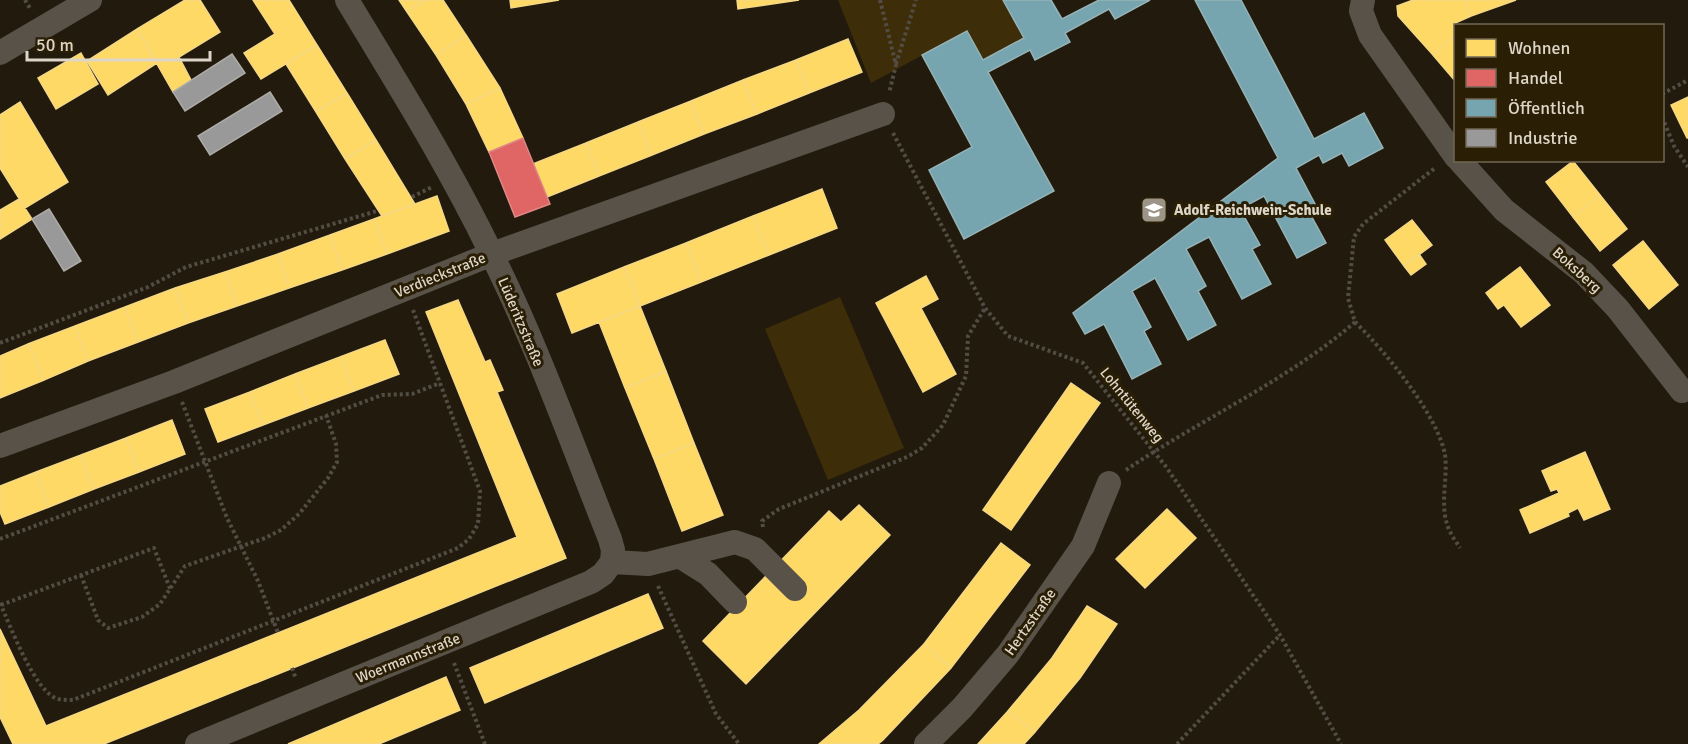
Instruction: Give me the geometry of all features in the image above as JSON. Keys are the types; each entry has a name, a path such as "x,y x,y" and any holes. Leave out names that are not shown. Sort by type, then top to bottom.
{"street":[{"path":"0,53 90,0"},
{"name":"Lüderitzstraße","path":"347,0 432,144 492,254 610,539 612,562"},
{"name":"Boksberg","path":"1363,0 1361,11 1370,35 1454,154"},
{"name":"Verdieckstraße","path":"0,446 174,382 492,254 883,114"},
{"name":"Boksberg","path":"1461,162 1504,210 1584,273 1618,309 1682,391"},
{"path":"1662,366 1688,366"},
{"name":"Hertzstraße","path":"926,744 962,708 1008,654 1083,546 1108,483"},
{"path":"612,562 648,564 735,542 755,549 795,589"},
{"path":"681,557 708,574 735,602"},
{"name":"Woermannstraße","path":"197,744 591,582 603,574 612,562"}],"path":[{"path":"880,0 896,65"},
{"path":"883,114 916,0"},
{"path":"1664,93 1688,80"},
{"name":"Lohntütenweg","path":"883,114 985,308 1008,336 1083,363 1154,451 1280,635 1341,744"},
{"path":"1664,122 1674,146 1688,167"},
{"path":"1454,158 1364,224 1354,237 1348,298 1355,322 1395,368 1429,418 1445,454 1446,523 1460,548"},
{"path":"0,343 148,287 186,267 377,211"},
{"path":"171,591 154,548 0,604 35,677 46,691 57,699 73,700 458,548 469,539 478,524 480,491 473,464 440,383 406,289"},
{"path":"755,549 765,533 762,521 779,509 907,458 922,448 944,425 966,376 968,336 985,308"},
{"path":"1108,483 1154,451 1323,350 1355,322"},
{"path":"174,382 227,518 242,546 278,633"},
{"path":"0,539 382,395 412,394 440,383"},
{"path":"81,575 98,620 108,628 142,617 160,604 171,591 185,566 281,530 307,506 337,462 336,444 327,415"},
{"path":"648,564 716,714 739,744"},
{"path":"1177,744 1280,635"},
{"path":"446,643 485,744"}],"shaded area":[{"path":"838,0 1003,0 1024,38 983,60 967,31 871,83"},
{"path":"840,297 904,448 828,480 765,329"}],"building: Wohnen":[{"path":"185,0 200,0 220,32 179,57 191,80 173,92 137,29"},
{"path":"253,0 289,0 317,45 261,79 244,53 275,34"},
{"path":"399,0 425,0 407,12"},
{"path":"425,0 443,0 466,35 436,55 407,12"},
{"path":"510,0 559,0 511,8"},
{"path":"737,0 799,0 738,9"},
{"path":"1413,0 1465,0 1471,16 1453,24 1454,37 1433,55 1398,16 1397,6"},
{"path":"1465,0 1516,0 1471,16"},
{"path":"137,29 157,63 108,95 87,61"},
{"path":"466,35 500,88 466,104 436,55"},
{"path":"1454,37 1454,80 1433,55"},
{"path":"848,39 862,72 809,93 796,60"},
{"path":"317,45 347,93 316,112 286,64"},
{"path":"81,53 98,84 56,109 38,78"},
{"path":"796,60 809,93 757,114 743,80"},
{"path":"743,80 757,114 704,134 691,101"},
{"path":"500,88 523,138 489,152 466,104"},
{"path":"347,93 376,140 345,159 316,112"},
{"path":"1688,97 1688,138 1687,138 1671,105"},
{"path":"691,101 704,134 652,155 638,122"},
{"path":"20,102 68,182 25,208 0,168 0,115"},
{"path":"638,122 652,155 599,176 586,143"},
{"path":"376,140 415,204 382,216 345,159"},
{"path":"586,143 599,176 547,197 533,164"},
{"path":"1574,162 1600,195 1573,217 1546,182"},
{"path":"822,189 837,228 769,255 753,216"},
{"path":"1600,195 1627,229 1600,251 1573,217"},
{"path":"437,196 449,231 387,254 374,219"},
{"path":"19,199 32,219 0,239 0,210"},
{"path":"753,216 769,255 701,282 686,243"},
{"path":"374,219 387,254 342,270 330,235"},
{"path":"1412,220 1432,245 1404,266 1385,240"},
{"path":"330,235 342,270 289,288 278,254"},
{"path":"1643,241 1678,285 1649,309 1613,265"},
{"path":"686,243 701,282 640,306 624,267"},
{"path":"278,254 289,288 237,306 225,272"},
{"path":"1419,254 1426,264 1411,275 1404,266"},
{"path":"624,267 640,306 572,333 557,294"},
{"path":"1520,267 1550,305 1521,327 1504,305 1498,309 1486,293"},
{"path":"225,272 237,306 188,323 175,288"},
{"path":"926,276 938,299 921,308 956,374 923,392 876,303"},
{"path":"175,288 188,323 138,342 125,307"},
{"path":"458,300 485,362 490,360 503,390 497,392 566,558 104,744 13,744 0,717 0,629 46,726 517,537 426,312"},
{"path":"640,306 666,371 625,388 599,322"},
{"path":"125,307 138,342 88,361 75,326"},
{"path":"75,326 88,361 44,380 28,344"},
{"path":"385,340 399,374 354,391 340,357"},
{"path":"28,344 44,380 0,398 0,356"},
{"path":"340,357 354,391 308,408 295,374"},
{"path":"666,371 694,443 654,459 625,388"},
{"path":"295,374 308,408 263,425 250,392"},
{"path":"1071,383 1100,403 1011,530 983,510"},
{"path":"250,392 263,425 218,442 205,409"},
{"path":"172,420 185,454 139,472 126,438"},
{"path":"126,438 139,472 94,489 81,455"},
{"path":"694,443 723,515 682,531 654,459"},
{"path":"1585,452 1610,509 1584,520 1578,508 1568,513 1569,516 1530,533 1520,510 1559,493 1557,489 1551,491 1542,471"},
{"path":"81,455 94,489 49,507 36,472"},
{"path":"36,472 49,507 5,524 0,512 0,486"},
{"path":"859,505 890,535 746,684 703,641 829,511 841,522"},
{"path":"1167,509 1196,538 1145,588 1116,559"},
{"path":"1001,543 1030,565 951,668 924,644"},
{"path":"648,594 663,628 485,703 470,668"},
{"path":"1087,606 1117,624 1080,678 1035,732 1008,711 1052,658"},
{"path":"924,644 951,668 883,740 878,744 819,744 859,710"},
{"path":"446,677 460,710 379,744 288,744"},
{"path":"1008,711 1035,732 1024,744 978,744"}],"building: Handel":[{"path":"523,138 550,204 515,217 489,152"}],"building: Öffentlich":[{"path":"1003,0 1051,0 1062,19 1099,0 1150,0 1115,19 1109,9 1065,33 1070,42 1035,60 1030,50 988,72 1054,191 964,239 929,170 972,147 922,55 967,31 983,60 1024,38"},
{"path":"1195,0 1241,0 1314,139 1364,113 1383,148 1349,166 1342,153 1323,163 1319,155 1296,168 1315,204 1307,208 1326,243 1297,258 1264,196 1240,209 1260,245 1252,249 1271,284 1242,299 1209,237 1186,249 1206,286 1198,291 1216,325 1188,340 1155,278 1132,291 1151,327 1144,331 1161,364 1132,379 1104,324 1085,334 1073,313 1278,158"}],"building: Industrie":[{"path":"232,54 245,73 185,111 173,92"},
{"path":"270,92 282,111 210,155 198,136"},
{"path":"49,209 81,261 64,271 32,219"}],"place":[{"name":"Adolf-Reichwein-Schule","path":"1154,210"}]}
